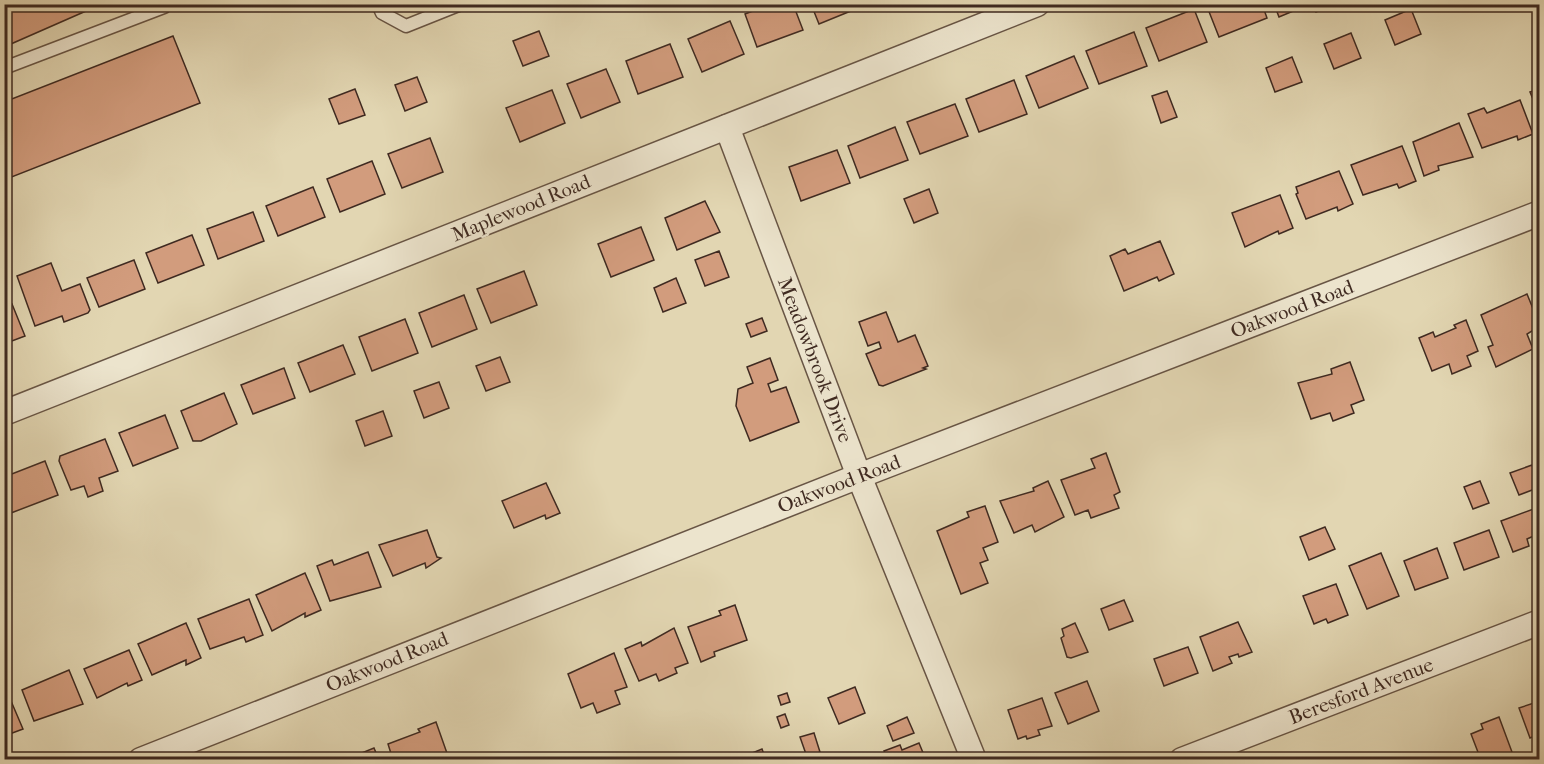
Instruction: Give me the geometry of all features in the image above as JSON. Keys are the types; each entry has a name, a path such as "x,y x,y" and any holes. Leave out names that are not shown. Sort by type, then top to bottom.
{"street":[{"name":"Maplewood Road","path":"4,413 1037,4"},
{"name":"Meadowbrook Drive","path":"727,127 859,476 974,759"},
{"name":"Oakwood Road","path":"141,759 859,476 1539,213"},
{"name":"Beresford Avenue","path":"1182,759 1539,621"}],"lane":[{"path":"4,68 164,7 164,4"},
{"path":"378,4 382,13 406,26 461,4"}],"building":[{"path":"4,4 102,4 4,47"},
{"path":"771,4 793,4 803,30 757,47 745,14"},
{"path":"811,4 862,4 863,6 819,24"},
{"path":"1206,4 1262,4 1267,18 1219,37"},
{"path":"1274,4 1310,4 1279,17"},
{"path":"1313,4 1332,4 1333,5 1316,12"},
{"path":"1194,9 1207,42 1159,61 1146,28"},
{"path":"1411,9 1421,34 1395,45 1385,20"},
{"path":"730,21 744,54 702,72 688,39"},
{"path":"539,31 549,56 523,66 513,41"},
{"path":"1134,32 1147,66 1099,84 1086,51"},
{"path":"1351,33 1361,58 1334,69 1324,44"},
{"path":"173,36 200,103 4,180 4,102"},
{"path":"670,44 683,77 638,94 626,61"},
{"path":"1074,56 1088,88 1039,108 1026,76"},
{"path":"1292,57 1302,82 1275,92 1266,68"},
{"path":"606,69 620,102 581,118 567,84"},
{"path":"417,77 427,102 405,111 395,85"},
{"path":"1014,80 1027,114 979,132 966,99"},
{"path":"355,89 365,115 339,124 329,99"},
{"path":"1540,89 1540,116 1530,92"},
{"path":"552,90 565,123 520,142 506,108"},
{"path":"1167,91 1177,117 1161,123 1152,96"},
{"path":"1520,100 1533,134 1518,140 1517,136 1482,148 1468,114 1484,108 1487,113"},
{"path":"955,104 968,136 920,154 907,122"},
{"path":"1459,123 1473,157 1438,166 1439,170 1424,176 1413,142"},
{"path":"895,127 908,160 860,178 848,146"},
{"path":"430,138 443,172 402,188 388,154"},
{"path":"1402,146 1416,181 1399,188 1397,184 1363,195 1351,165"},
{"path":"837,150 850,183 801,201 789,167"},
{"path":"372,161 385,194 340,212 327,179"},
{"path":"1339,171 1353,204 1338,211 1337,207 1306,219 1296,194 1298,193 1296,187"},
{"path":"313,187 325,217 278,236 266,206"},
{"path":"929,189 938,213 914,223 904,199"},
{"path":"1280,195 1293,228 1279,234 1278,231 1245,247 1232,213"},
{"path":"705,201 720,232 677,250 665,218"},
{"path":"253,212 264,241 218,259 207,229"},
{"path":"641,227 654,260 611,277 598,244"},
{"path":"192,235 204,265 158,283 146,253"},
{"path":"1160,241 1174,274 1159,281 1157,277 1124,291 1110,256 1125,249 1128,254"},
{"path":"719,251 729,277 705,286 695,260"},
{"path":"134,260 145,289 99,307 87,278"},
{"path":"51,263 62,291 80,284 90,310 88,313 64,322 62,316 35,326 17,276"},
{"path":"524,271 537,305 491,323 477,289"},
{"path":"676,278 686,303 663,312 654,288"},
{"path":"1527,294 1540,326 1527,334 1533,349 1496,367 1488,347 1493,345 1481,315"},
{"path":"464,295 477,329 432,347 419,313"},
{"path":"12,304 25,336 4,344 4,307"},
{"path":"886,312 898,342 915,335 928,366 923,368 926,369 883,386 879,385 866,354 881,348 879,342 868,346 859,322"},
{"path":"762,318 767,331 751,337 746,324"},
{"path":"405,319 418,353 372,371 359,337"},
{"path":"1466,320 1478,351 1467,356 1471,366 1452,374 1449,364 1432,371 1419,338 1433,332 1435,337 1456,328 1454,325"},
{"path":"343,345 355,374 310,392 298,363"},
{"path":"500,357 510,382 486,391 476,366"},
{"path":"770,358 778,380 768,384 771,392 786,387 799,422 750,441 736,406 738,389 753,383 747,367"},
{"path":"1350,362 1364,400 1351,405 1354,413 1333,421 1330,413 1311,419 1298,383 1332,374 1331,369"},
{"path":"284,368 295,398 253,414 241,385"},
{"path":"439,382 449,408 424,418 414,391"},
{"path":"224,393 237,424 201,441 193,441 181,411"},
{"path":"383,411 392,436 365,446 356,421"},
{"path":"165,415 178,448 133,466 119,433"},
{"path":"105,439 118,471 99,478 103,491 88,497 84,486 71,490 59,461 60,456"},
{"path":"1106,453 1120,492 1114,495 1119,508 1091,518 1088,510 1075,515 1061,480 1095,468 1091,459"},
{"path":"45,461 58,495 11,513 4,496 4,477"},
{"path":"1532,465 1540,487 1519,495 1510,473"},
{"path":"1048,481 1064,517 1035,532 1032,525 1014,533 1000,501 1034,491 1033,488"},
{"path":"1480,481 1489,503 1473,509 1464,487"},
{"path":"546,483 560,513 546,519 545,515 514,528 502,501"},
{"path":"985,506 998,542 983,548 988,560 980,563 988,583 961,594 937,531 969,517 967,512"},
{"path":"1539,507 1540,538 1538,534 1527,539 1529,546 1513,552 1501,521"},
{"path":"1325,527 1335,549 1309,560 1300,537"},
{"path":"427,530 437,557 441,558 426,568 425,563 393,576 379,545"},
{"path":"1489,530 1499,557 1464,570 1454,543"},
{"path":"1437,548 1448,578 1415,590 1404,561"},
{"path":"368,552 381,587 330,601 317,566 332,560 334,565"},
{"path":"1381,553 1399,596 1367,609 1349,566"},
{"path":"305,573 321,610 305,617 305,613 272,631 256,595"},
{"path":"1336,584 1348,615 1328,623 1326,619 1314,624 1303,596"},
{"path":"249,599 263,635 246,642 244,637 210,649 198,619"},
{"path":"1124,600 1133,621 1109,630 1101,609"},
{"path":"735,605 747,640 714,652 715,656 701,662 688,627 721,615 719,611"},
{"path":"1238,622 1252,652 1239,657 1238,654 1229,657 1232,663 1213,671 1200,637"},
{"path":"186,623 201,658 186,665 186,660 152,675 138,644"},
{"path":"1075,623 1088,652 1071,658 1067,657 1061,638 1064,636 1062,629"},
{"path":"674,628 688,663 675,668 677,673 659,681 656,674 639,681 625,649 641,642 642,646"},
{"path":"1188,647 1198,673 1164,686 1154,659"},
{"path":"129,650 142,680 128,686 127,683 97,698 84,669"},
{"path":"614,653 627,687 615,691 620,704 597,713 593,703 581,708 568,674"},
{"path":"69,670 83,704 34,721 22,690"},
{"path":"1087,681 1099,711 1068,724 1055,693"},
{"path":"855,687 865,713 839,724 828,698"},
{"path":"787,693 790,702 781,705 778,696"},
{"path":"8,694 23,729 7,735 4,695"},
{"path":"1042,698 1052,726 1038,730 1040,735 1018,739 1008,710"},
{"path":"1540,701 1540,734 1530,738 1519,708"},
{"path":"785,714 789,725 781,728 777,717"},
{"path":"907,717 914,733 893,741 887,726"},
{"path":"1499,717 1512,752 1493,760 1481,760 1471,734 1483,729 1481,724"},
{"path":"436,722 448,756 438,760 393,760 388,744 420,732 418,729"},
{"path":"814,733 820,752 807,757 800,737"},
{"path":"919,743 926,760 888,760 884,751 900,745 902,750"},
{"path":"374,748 379,760 355,760 361,757 359,754"},
{"path":"762,749 766,760 740,760 740,758"},
{"path":"858,754 860,760 843,760"}]}
